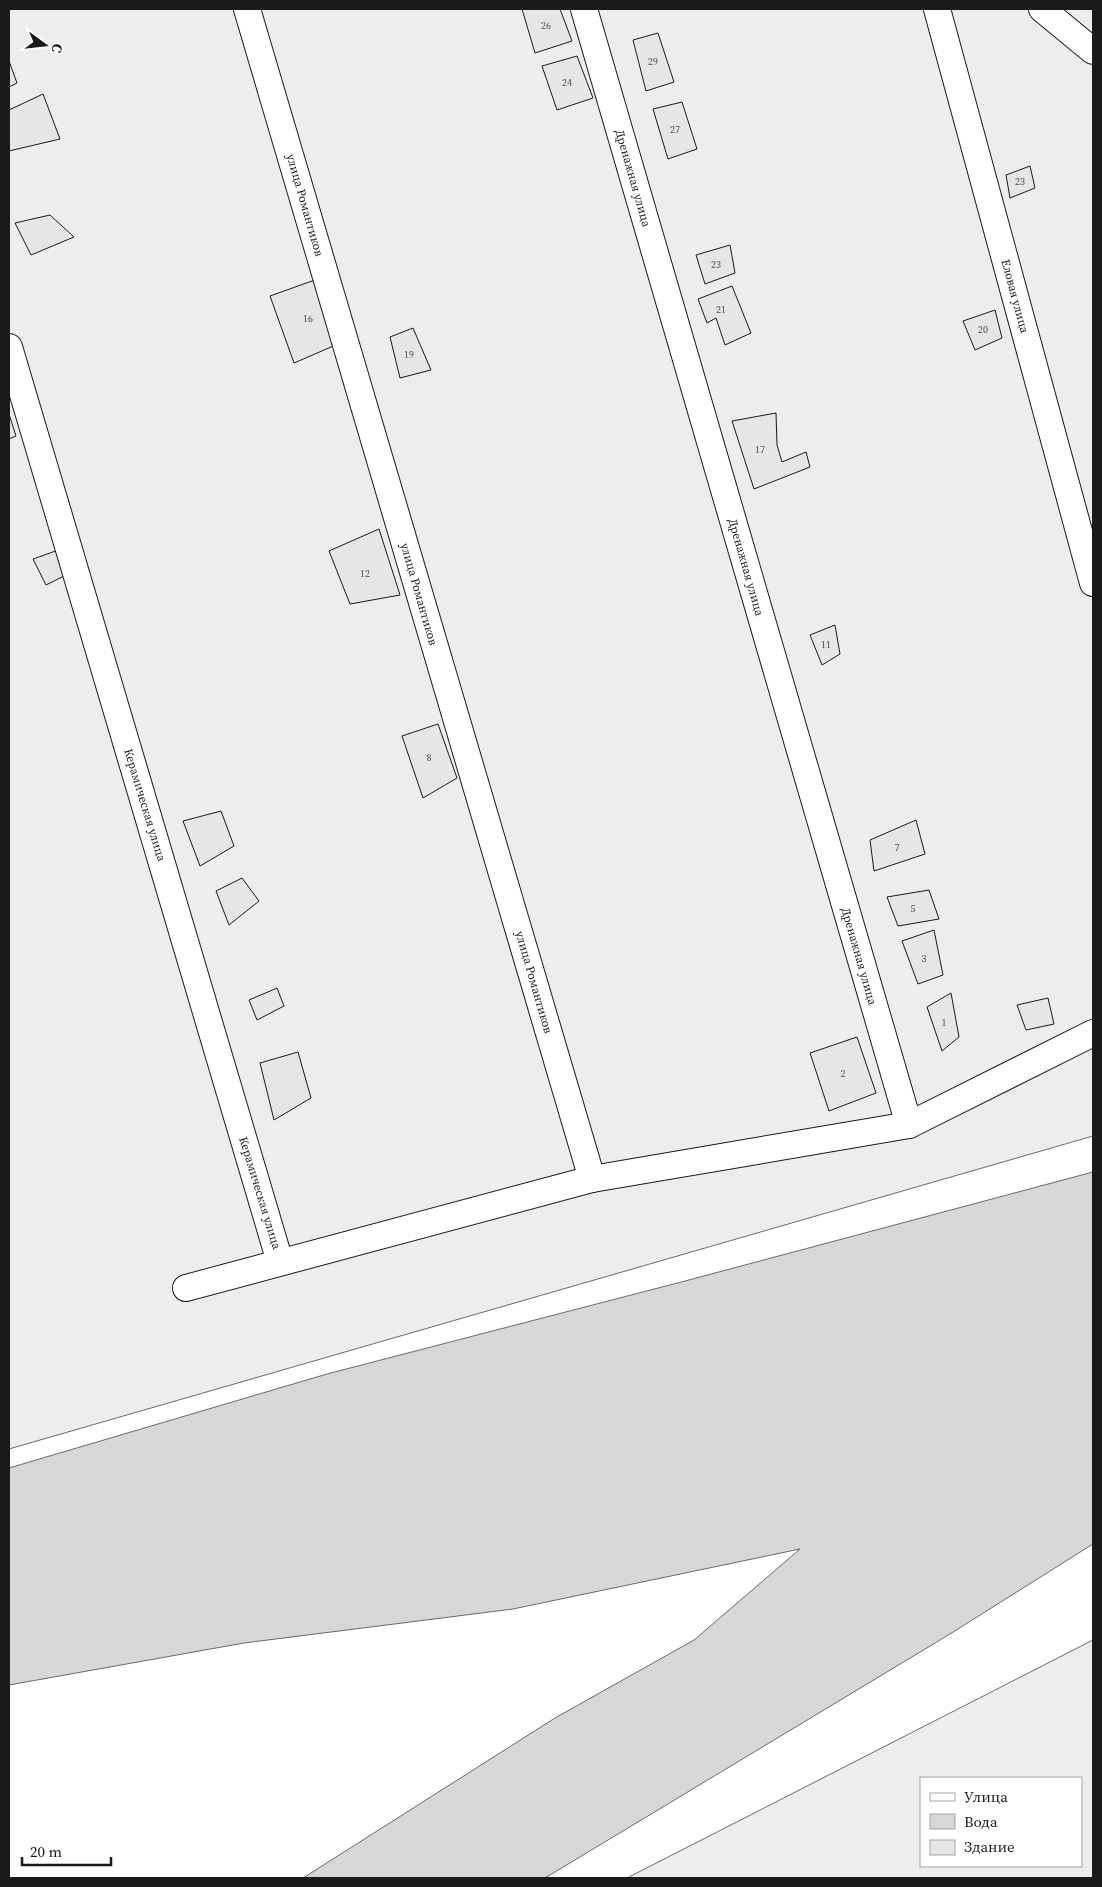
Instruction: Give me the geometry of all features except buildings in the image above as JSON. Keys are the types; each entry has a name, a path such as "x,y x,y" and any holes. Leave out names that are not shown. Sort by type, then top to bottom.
{"street":[{"name":"улица Романтиков","path":"247,9 592,1179"},
{"name":"Дренажная улица","path":"584,9 909,1125"},
{"name":"Еловая улица","path":"937,9 1093,583"},
{"path":"1042,9 1093,51"},
{"name":"Керамическая улица","path":"9,347 280,1262"},
{"path":"186,1288 592,1179 909,1125 1093,1033"}],"shaded area":[{"path":"9,9 1093,9 1093,1136 9,1449"},
{"path":"1093,1640 1093,1878 627,1878"}],"water":[{"path":"1093,1172 1093,1544 950,1634 545,1878 303,1878 555,1718 694,1640 800,1549 513,1609 244,1643 9,1685 9,1468 327,1374"}]}
